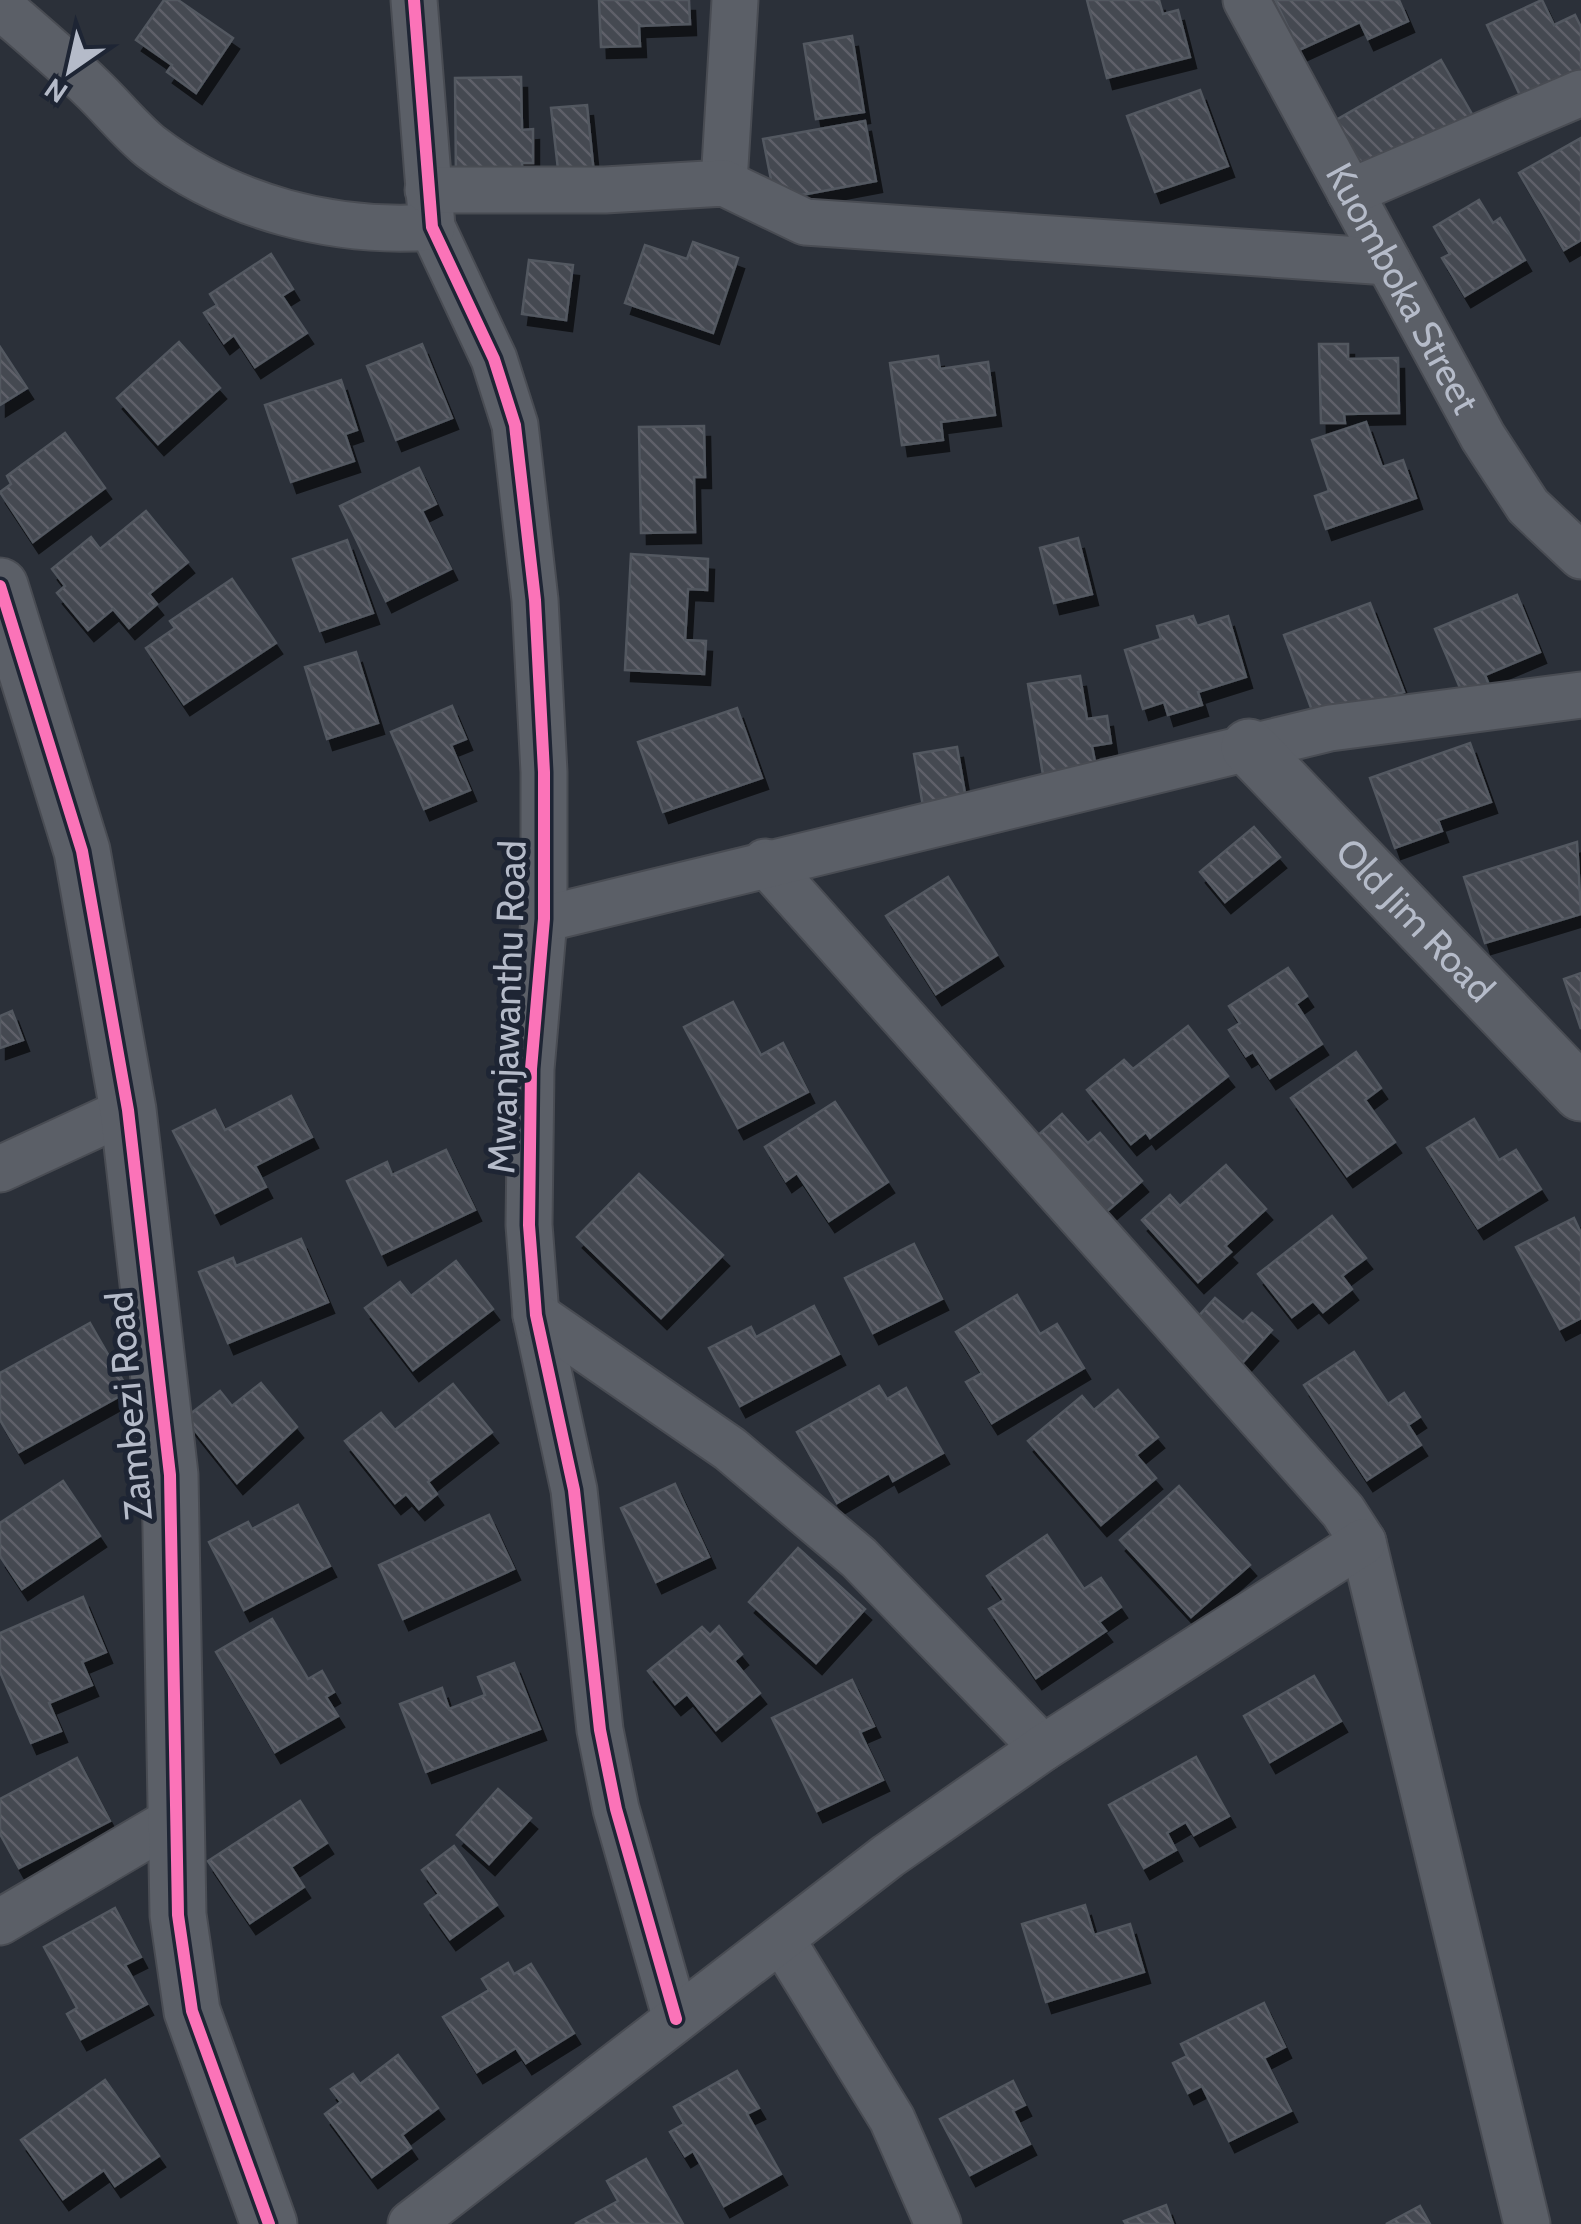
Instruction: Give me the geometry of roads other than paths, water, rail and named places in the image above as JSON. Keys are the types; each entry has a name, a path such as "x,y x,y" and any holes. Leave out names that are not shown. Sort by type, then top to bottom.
{"street":[{"name":"Mwanjawanthu Road","path":"414,0 430,209 494,359 515,425 535,600 544,772 544,919 531,1069 529,1225 536,1315 574,1490 600,1730 616,1810 676,2019"},
{"path":"724,184 734,0"},
{"name":"Kuomboka Street","path":"1246,0 1484,437 1528,506 1581,556"},
{"path":"0,6 150,146 200,177 268,207 328,226 382,231 430,209 605,190 724,184 805,222 1388,262"},
{"path":"1350,192 1581,93"},
{"name":"Zambezi Road","path":"0,586 82,851 128,1110 170,1475 178,1915 192,2010 269,2224"},
{"path":"544,919 765,862 1330,728 1581,695"},
{"name":"Old Jim Road","path":"1249,748 1581,1093"},
{"path":"765,862 1343,1511 1362,1542 1528,2224"},
{"path":"0,1169 128,1110"},
{"path":"536,1315 730,1449 859,1558 1042,1748"},
{"path":"411,2224 888,1856 1042,1748 1362,1542"},
{"path":"0,1922 175,1820"},
{"path":"782,1940 892,2119 938,2224"}]}
